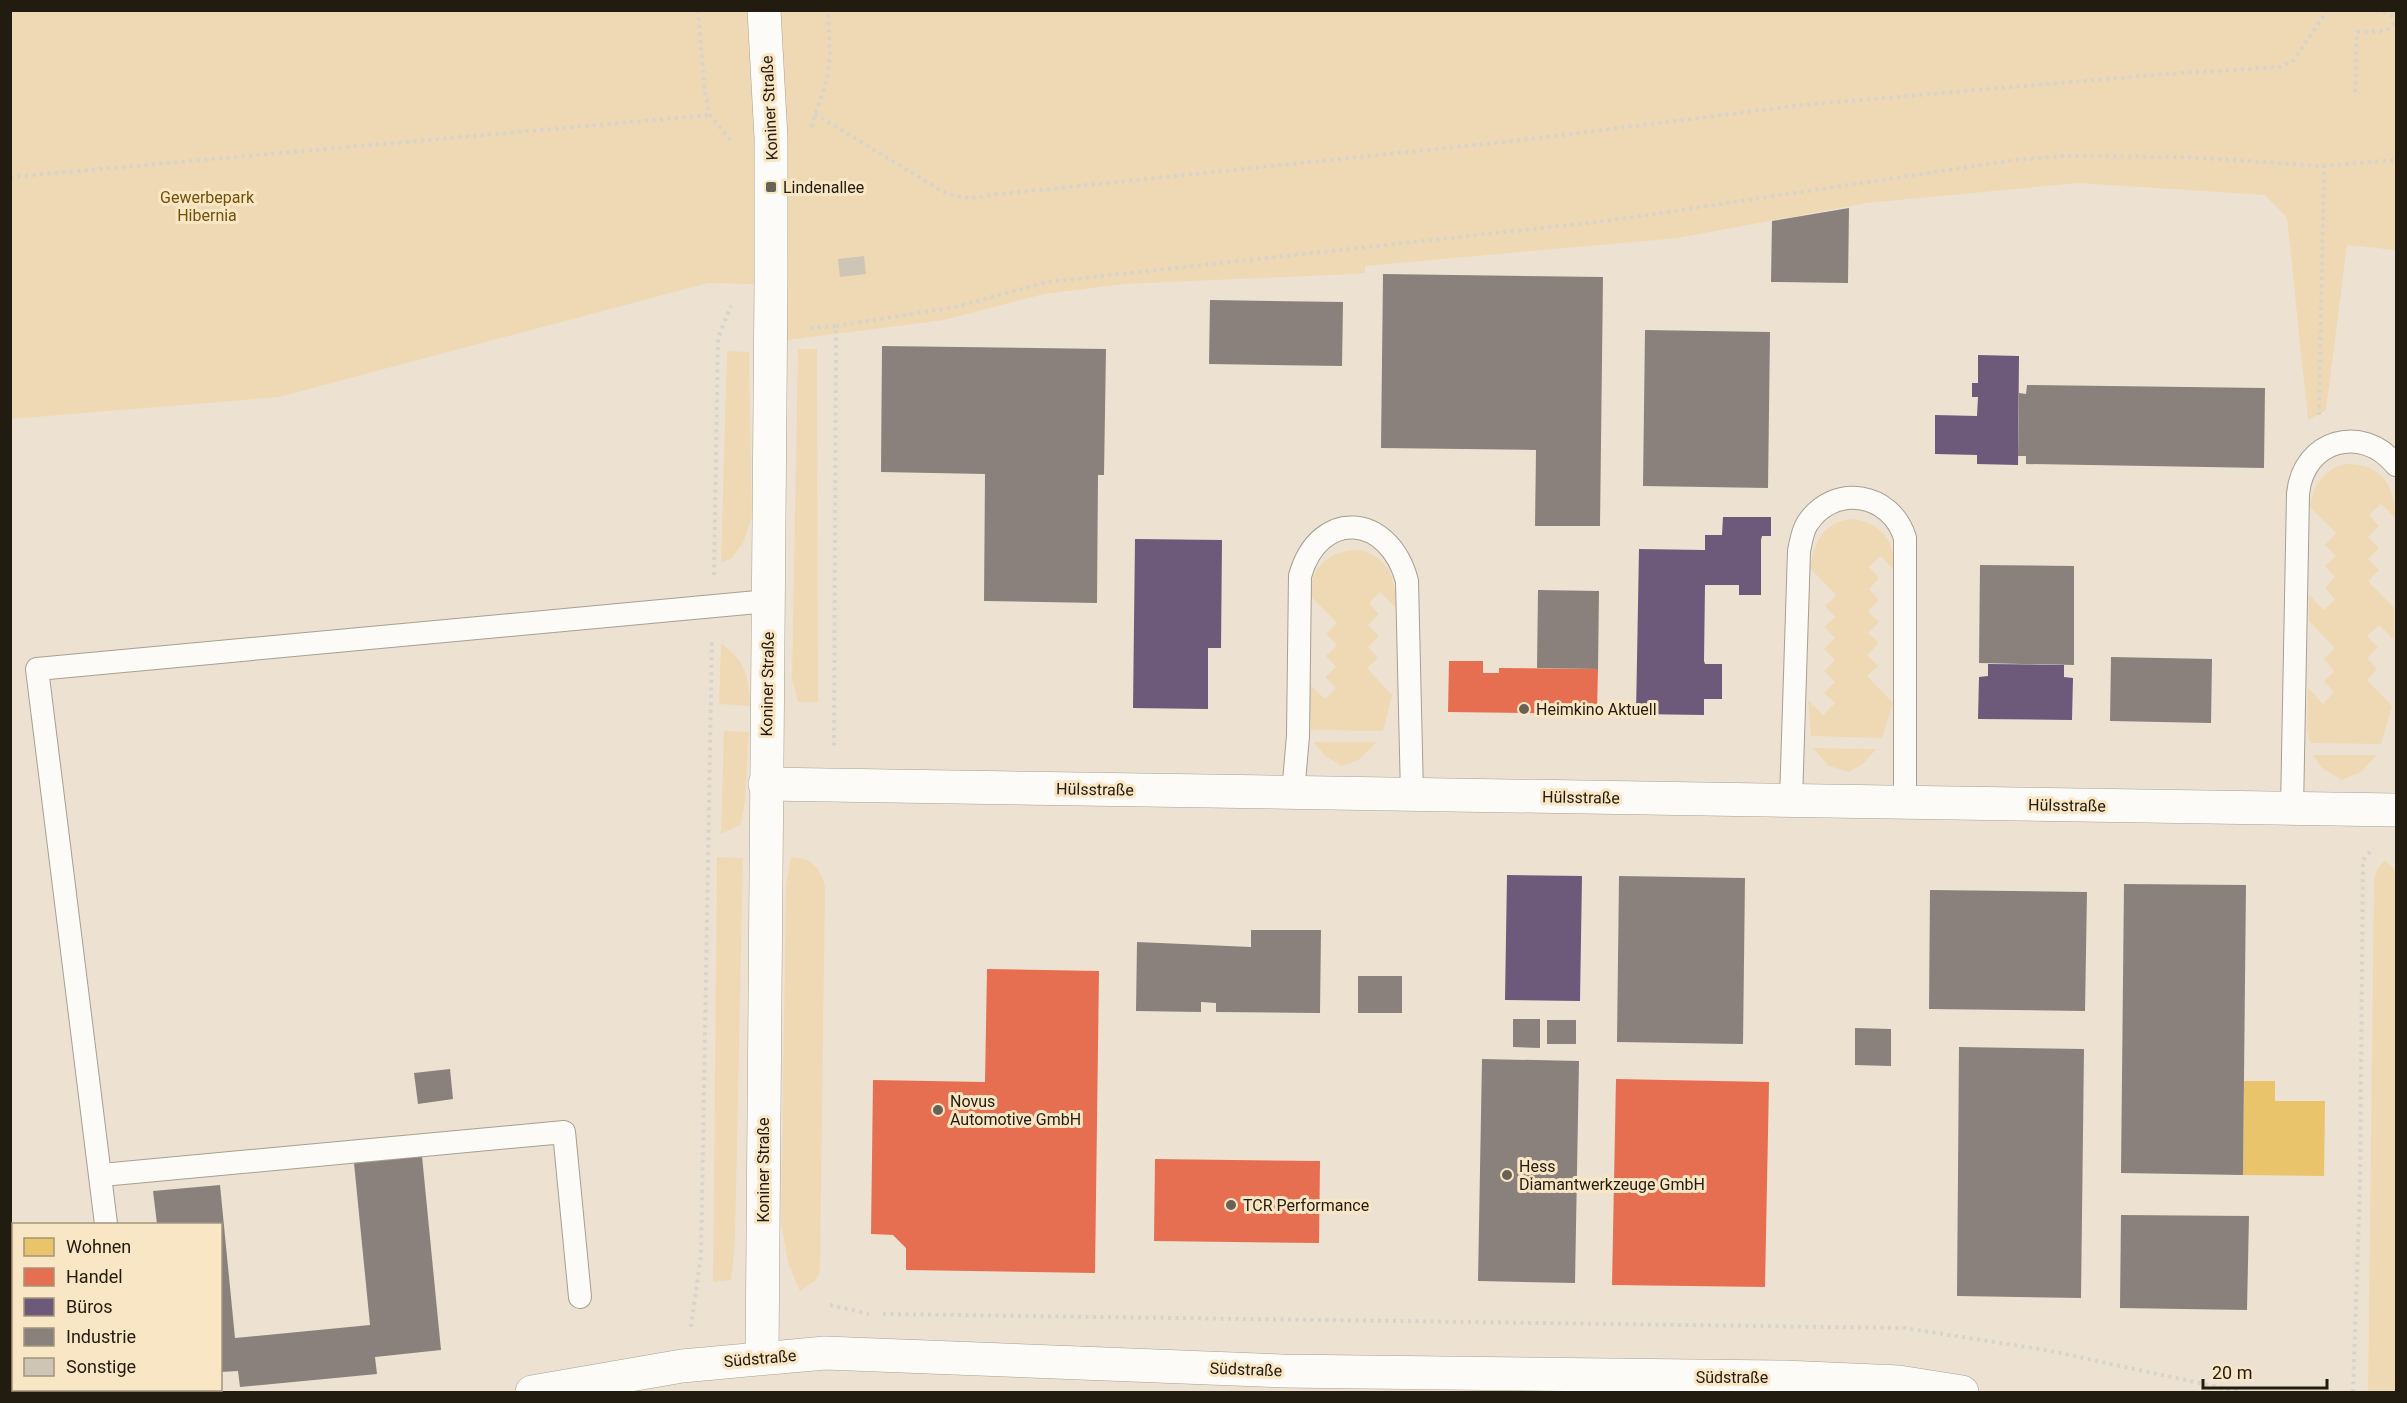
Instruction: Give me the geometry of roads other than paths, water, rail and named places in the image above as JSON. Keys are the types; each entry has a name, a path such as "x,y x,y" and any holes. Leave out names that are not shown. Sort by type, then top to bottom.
{"street":[{"name":"Koniner Straße","path":"762,1358 765,784 771,285 771,172 764,10"},
{"name":"Hülsstraße","path":"765,784 2397,810"},
{"name":"Südstraße","path":"532,1392 682,1366 825,1353 1294,1371 1784,1377 1899,1382 1962,1392"}],"lane":[{"path":"2292,809 2298,494 2302,475 2319,452 2331,445 2357,441 2380,450 2397,465"},
{"path":"1791,800 1799,551 1806,525 1822,507 1833,500 1850,497 1868,500 1882,507 1896,518 1905,538 1905,802"},
{"path":"1293,793 1298,736 1300,576 1306,556 1322,539 1332,532 1357,528 1381,536 1393,548 1402,562 1407,581 1412,795"},
{"path":"106,1223 102,1175 37,669 713,608 768,601"},
{"path":"102,1175 564,1132 580,1297"}],"place":[{"name":"Lindenallee","path":"771,187"},
{"name":"Heimkino Aktuell","path":"1524,709"},
{"name":"Novus Automotive GmbH","path":"938,1110"},
{"name":"Hess Diamantwerkzeuge GmbH","path":"1507,1175"},
{"name":"TCR Performance","path":"1231,1205"}],"park label":[{"name":"Gewerbepark Hibernia","path":"207,206"}]}
